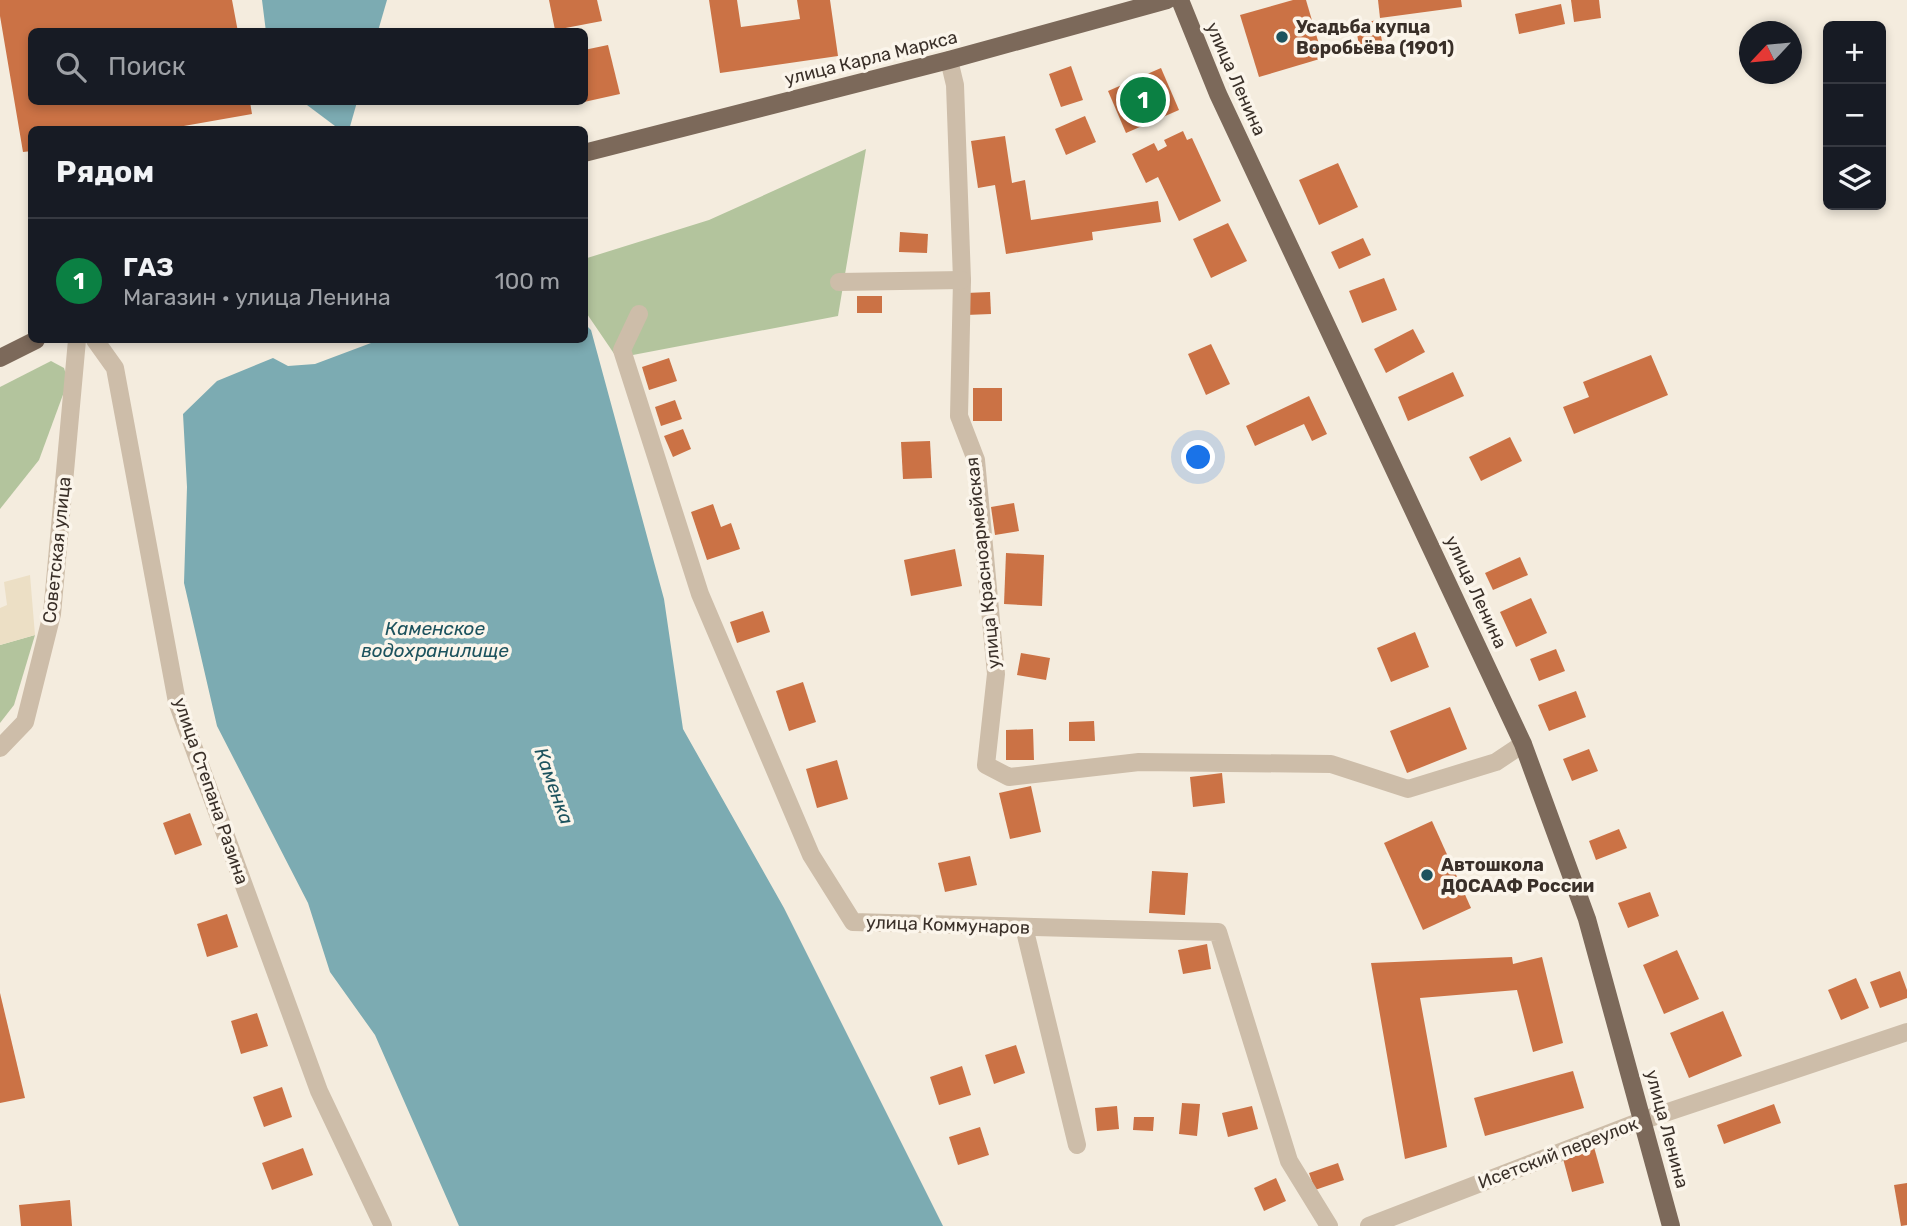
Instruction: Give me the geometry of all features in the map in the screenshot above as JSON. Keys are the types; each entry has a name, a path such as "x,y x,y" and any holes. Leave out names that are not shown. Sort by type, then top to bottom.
{"main road":[{"name":"улица Карла Маркса","path":"588,152 949,60 1167,0"},
{"name":"улица Ленина","path":"1180,0 1217,94 1523,744 1587,919 1671,1226"},
{"path":"0,358 30,343"}],"street":[{"name":"улица Красноармейская","path":"949,60 955,85 962,279 959,416 976,460 996,674 986,765 1009,778 1139,762 1331,764 1408,789 1496,762 1523,744"},
{"path":"839,282 962,279"},
{"name":"улица Коммунаров","path":"639,314 622,350 700,594 811,855 853,922 1218,932 1289,1161 1329,1226"},
{"name":"Советская улица","path":"0,748 25,722 52,614 77,343"},
{"name":"улица Степана Разина","path":"97,343 115,368 177,702 319,1091 383,1226"},
{"path":"1024,927 1077,1145"},
{"name":"Исетский переулок","path":"1369,1226 1644,1120 1907,1032"}],"green space":[{"path":"866,149 838,316 617,358 588,315 588,258 709,220"},
{"path":"51,361 64,368 68,381 39,460 0,509 0,387"},
{"path":"35,635 14,705 0,723 0,645"}],"shaded area":[{"path":"30,575 35,635 0,645 0,608 7,605 4,582"}],"water":[{"path":"262,0 387,0 379,28 266,28"},
{"path":"307,105 356,105 350,126 335,126"},
{"name":"Каменское водохранилище","path":"588,327 591,330 664,599 683,729 784,908 943,1226 459,1226 375,1035 330,972 308,903 217,726 184,583 187,487 183,414 217,381 273,358 288,366 315,364 371,343 588,343"}],"building":[{"path":"0,0 232,0 237,28 28,28 28,105 250,105 252,114 184,126 28,126 28,151 23,152 0,16"},
{"path":"549,0 597,0 602,21 555,28"},
{"path":"709,0 737,0 741,27 800,19 797,0 830,0 838,56 720,73"},
{"name":"Усадьба купца Воробьёва (1901)","path":"1293,0 1306,0 1323,58 1259,77 1240,15"},
{"path":"1378,0 1461,0 1462,7 1380,18"},
{"path":"1571,0 1599,0 1601,18 1574,22"},
{"path":"1561,4 1565,24 1519,34 1515,14"},
{"path":"1378,20 1382,41 1359,45 1355,24"},
{"path":"608,45 620,94 588,101 588,49"},
{"path":"1071,66 1083,100 1061,107 1049,74"},
{"path":"1161,68 1179,110 1126,133 1108,91"},
{"path":"1085,116 1096,142 1066,155 1055,129"},
{"path":"1183,131 1187,140 1192,138 1221,201 1179,221 1158,177 1146,183 1132,154 1154,143 1158,151 1167,146 1164,140"},
{"path":"1005,136 1012,183 1025,180 1031,220 1158,201 1161,222 1092,232 1093,240 1006,254 995,185 978,188 971,141"},
{"path":"1338,163 1358,207 1319,225 1299,180"},
{"path":"1228,223 1247,261 1211,278 1193,239"},
{"path":"900,232 928,234 927,253 899,252"},
{"path":"1363,238 1371,255 1339,269 1331,252"},
{"path":"1384,278 1397,310 1362,323 1349,291"},
{"path":"990,292 991,314 966,315 966,293"},
{"path":"857,296 882,296 882,313 857,313"},
{"path":"1413,329 1425,352 1386,373 1374,349"},
{"path":"1211,344 1230,384 1206,395 1188,354"},
{"path":"1651,355 1668,395 1574,434 1563,407 1589,397 1583,382"},
{"path":"669,358 677,381 649,390 642,367"},
{"path":"1453,372 1464,396 1408,421 1398,397"},
{"path":"973,388 1002,388 1002,421 973,421"},
{"path":"1309,396 1327,434 1312,441 1304,424 1255,446 1246,426"},
{"path":"675,400 682,419 661,426 655,407"},
{"path":"683,429 691,449 673,457 664,436"},
{"path":"1510,437 1522,461 1481,481 1469,457"},
{"path":"930,441 932,478 903,479 901,442"},
{"path":"1014,503 1019,531 995,535 991,507"},
{"path":"713,504 721,527 731,523 740,549 707,560 691,512"},
{"path":"955,549 962,586 911,596 904,560"},
{"path":"1006,553 1044,555 1042,606 1004,604"},
{"path":"1520,557 1528,575 1493,590 1485,573"},
{"path":"1531,598 1547,633 1516,647 1500,612"},
{"path":"763,611 770,632 737,643 730,622"},
{"path":"1415,632 1429,667 1391,682 1377,648"},
{"path":"1556,649 1565,671 1539,681 1530,659"},
{"path":"1021,653 1050,658 1046,680 1017,675"},
{"path":"803,682 816,722 789,731 776,691"},
{"path":"1576,691 1586,717 1549,731 1538,705"},
{"path":"1450,707 1467,749 1407,773 1390,731"},
{"path":"1094,721 1095,741 1069,741 1069,722"},
{"path":"1033,729 1034,760 1006,760 1006,730"},
{"path":"1589,749 1598,771 1572,781 1563,759"},
{"path":"837,760 848,799 817,808 806,769"},
{"path":"1222,773 1225,803 1193,807 1190,777"},
{"path":"1031,786 1041,832 1010,839 999,793"},
{"path":"190,813 202,845 175,855 163,823"},
{"name":"Автошкола ДОСААФ России","path":"1432,821 1471,908 1423,930 1384,843"},
{"path":"1619,829 1627,848 1596,860 1589,841"},
{"path":"970,856 977,885 945,892 938,863"},
{"path":"1152,871 1188,873 1185,915 1149,913"},
{"path":"1650,892 1659,916 1628,928 1618,903"},
{"path":"227,914 238,947 207,957 197,924"},
{"path":"1207,944 1211,969 1183,974 1178,950"},
{"path":"1677,950 1699,999 1664,1014 1643,965"},
{"path":"1512,957 1513,964 1542,957 1563,1043 1533,1052 1517,990 1420,998 1447,1147 1405,1159 1371,963"},
{"path":"1900,971 1907,998 1880,1008 1870,982"},
{"path":"1856,978 1869,1008 1841,1020 1828,990"},
{"path":"0,993 25,1098 0,1103"},
{"path":"1723,1011 1742,1056 1689,1078 1670,1033"},
{"path":"257,1013 268,1046 241,1054 231,1021"},
{"path":"1016,1045 1025,1073 994,1084 985,1055"},
{"path":"962,1066 971,1095 939,1105 930,1077"},
{"path":"1573,1071 1584,1108 1485,1136 1474,1098"},
{"path":"282,1087 292,1117 264,1127 253,1097"},
{"path":"1182,1103 1200,1104 1197,1136 1179,1134"},
{"path":"1774,1104 1781,1123 1724,1144 1717,1125"},
{"path":"1117,1106 1119,1129 1097,1131 1095,1108"},
{"path":"1252,1106 1258,1129 1228,1137 1222,1113"},
{"path":"1134,1117 1154,1117 1153,1131 1133,1130"},
{"path":"980,1127 989,1155 958,1165 949,1137"},
{"path":"1594,1147 1604,1183 1572,1192 1562,1155"},
{"path":"303,1148 313,1175 272,1190 262,1163"},
{"path":"1338,1163 1344,1180 1315,1190 1309,1173"},
{"path":"1276,1178 1286,1201 1264,1211 1254,1188"},
{"path":"1907,1183 1907,1225 1901,1226 1894,1185"},
{"path":"70,1200 72,1226 21,1226 19,1205"}],"place":[{"name":"Усадьба купца Воробьёва (1901)","path":"1282,37"},
{"name":"ГАЗ","path":"1143,100"},
{"name":"Автошкола ДОСААФ России","path":"1427,875"}],"water label":[{"name":"Каменка","path":"554,786"}]}
